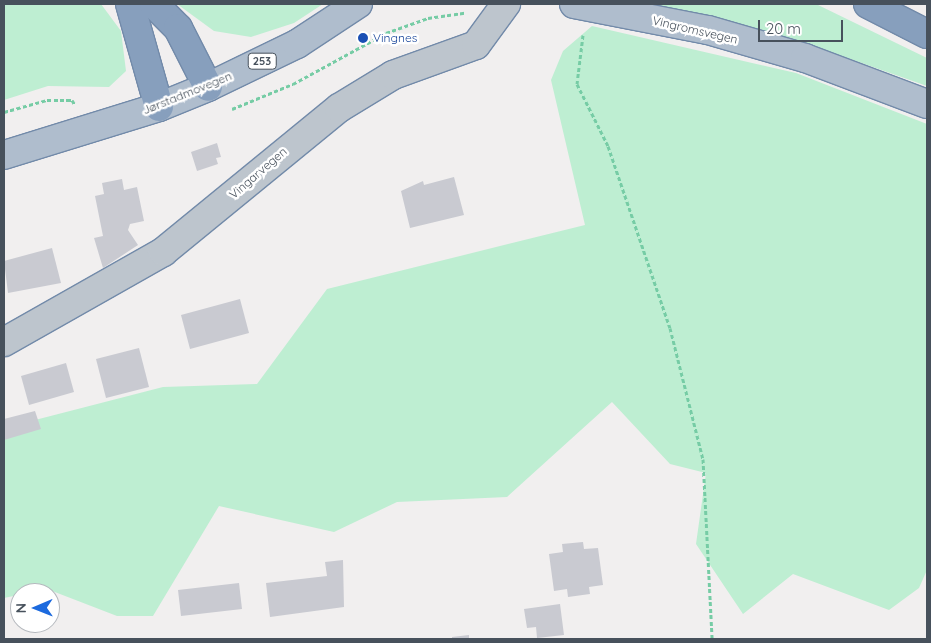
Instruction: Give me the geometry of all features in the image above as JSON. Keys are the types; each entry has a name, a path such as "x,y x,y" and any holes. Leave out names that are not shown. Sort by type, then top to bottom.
{"highway":[{"path":"130,4 159,107"},
{"path":"154,4 178,28 208,87"},
{"path":"868,4 927,34"}],"main road":[{"name":"Jørstadmovegen","path":"4,155 159,107 208,87 297,44 358,4"},
{"name":"Vingromsvegen","path":"574,4 708,30 805,58 927,104"}],"street":[{"name":"Vingarvegen","path":"4,342 163,252 339,108 393,75 476,46 506,4"}],"path":[{"path":"583,31 577,84 608,146 670,328 703,459 712,639"},
{"path":"4,112 47,100 72,100 80,114"}],"green space":[{"path":"4,4 101,4 121,31 126,71 109,87 48,86 4,100"},
{"path":"177,4 323,4 294,23 251,37 214,31"},
{"path":"649,4 816,4 927,58 927,86 799,41"},
{"path":"592,26 796,73 927,124 927,570 919,588 889,610 793,574 743,614 696,544 706,473 670,464 612,402 507,497 397,502 334,532 219,506 153,616 117,616 60,594 60,583 10,583 10,597 4,598 4,428 163,387 257,384 327,289 585,225 551,80 563,51"}],"building":[{"path":"217,143 221,157 216,158 218,164 197,171 191,152"},
{"path":"454,177 464,215 410,228 401,191 423,181 424,185"},
{"path":"122,179 124,190 137,187 144,221 130,224 128,230 138,245 103,268 94,238 103,236 95,196 104,194 102,183"},
{"path":"52,248 61,283 8,293 4,261"},
{"path":"240,299 249,333 190,349 181,315"},
{"path":"139,348 149,387 106,398 96,359"},
{"path":"66,363 74,392 29,405 21,376"},
{"path":"35,411 41,429 4,440 4,419"},
{"path":"583,542 584,549 598,548 603,585 589,587 590,594 568,597 567,589 554,591 549,554 563,552 562,544"},
{"path":"343,560 344,607 270,617 266,583 327,576 325,562"},
{"path":"239,583 242,609 181,616 178,590"},
{"path":"560,604 564,635 537,638 536,627 527,628 524,609"},
{"path":"469,635 469,639 452,639 452,637"}],"place":[{"name":"Vingnes","path":"363,38"}]}
